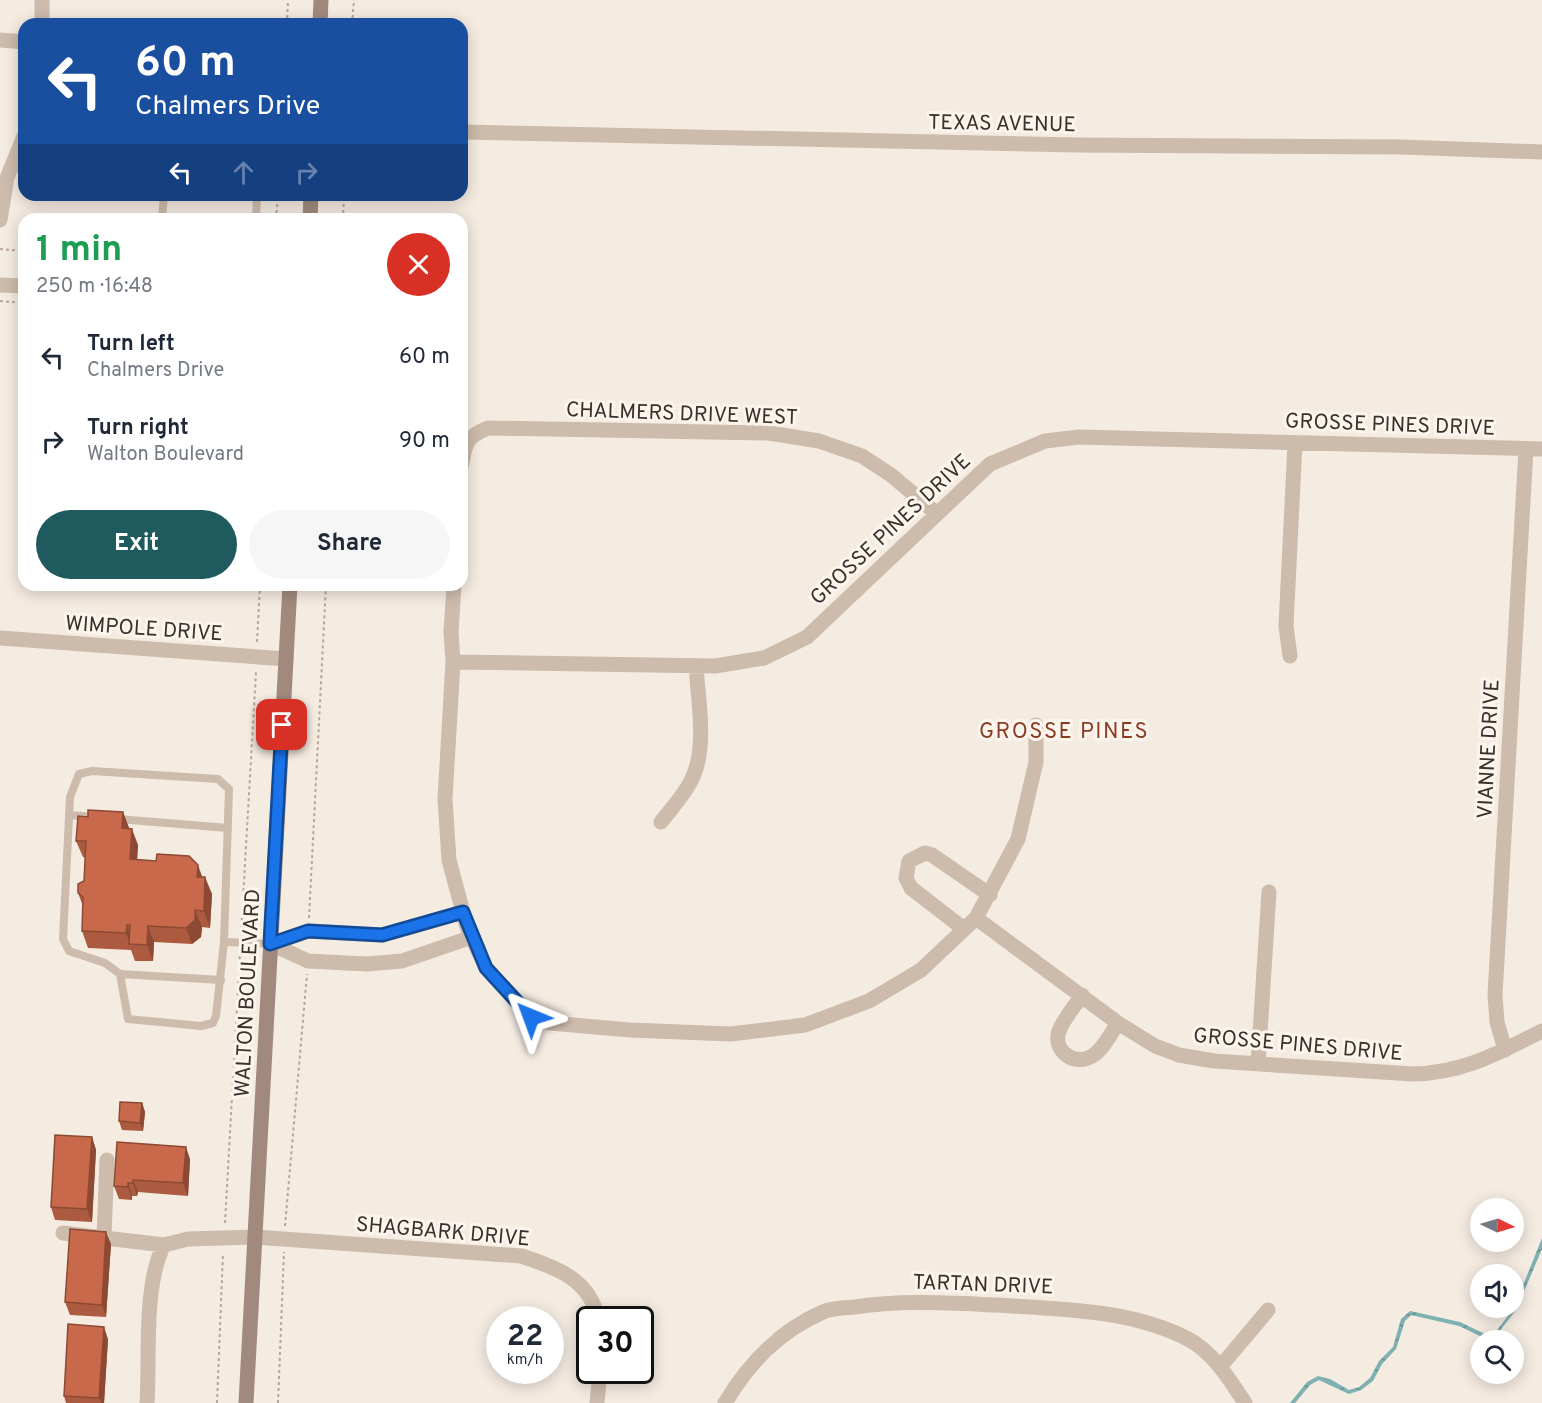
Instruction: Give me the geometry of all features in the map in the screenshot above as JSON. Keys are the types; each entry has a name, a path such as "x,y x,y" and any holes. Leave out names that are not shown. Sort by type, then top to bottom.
{"main road":[{"path":"320,18 321,0"},
{"name":"WALTON BOULEVARD","path":"246,1403 290,591"}],"street":[{"path":"42,0 42,18"},
{"path":"0,40 18,42"},
{"name":"TEXAS AVENUE","path":"468,132 1064,145 1402,147 1542,152"},
{"path":"0,220 7,178 18,151"},
{"path":"0,285 18,286"},
{"name":"CHALMERS DRIVE WEST","path":"468,442 473,434 488,428 769,433 819,441 862,456 891,475 936,513"},
{"name":"GROSSE PINES DRIVE","path":"453,662 715,666 764,657 807,637 990,464 1045,441 1079,437 1542,449"},
{"path":"1290,656 1286,626 1295,443"},
{"name":"VIANNE DRIVE","path":"1505,1050 1497,1022 1495,995 1526,449"},
{"path":"454,591 450,639 453,662 445,799 449,861 467,925 486,968 531,1017 550,1023 630,1030 731,1034 805,1025 869,1001 921,970 976,918 990,895 1019,834 1036,762 1036,725"},
{"name":"WIMPOLE DRIVE","path":"0,638 286,659"},
{"path":"661,822 691,781 698,761 700,730 696,666"},
{"path":"964,929 911,888 906,878 909,861 925,854 932,855 990,895"},
{"path":"1258,1064 1269,892"},
{"name":"GROSSE PINES DRIVE","path":"976,918 1118,1023 1155,1046 1179,1055 1258,1064 1440,1074 1470,1066 1542,1030"},
{"path":"270,944 308,931 382,935 467,925"},
{"path":"270,944 308,961 367,964 402,961 467,925"},
{"path":"1082,995 1060,1030 1057,1042 1063,1053 1074,1060 1086,1060 1096,1054 1118,1023"},
{"path":"104,1237 107,1161"},
{"name":"SHAGBARK DRIVE","path":"63,1233 164,1245 188,1239 255,1237 520,1256 554,1267 577,1281 590,1297 593,1306"},
{"path":"147,1403 153,1281 158,1256 164,1245"},
{"name":"TARTAN DRIVE","path":"725,1403 744,1372 764,1349 783,1335 824,1311 888,1302 1086,1311 1152,1324 1190,1340 1220,1367 1245,1403"},
{"path":"1220,1367 1268,1310"},
{"path":"597,1403 599,1384"}],"lane":[{"path":"120,974 128,1019 201,1026 213,1023 221,980 224,942 229,789 218,779 92,771 79,774 70,797 63,939 69,951 105,963 120,974 221,980"},
{"path":"69,815 228,828"},
{"path":"224,942 270,944"}],"path":[{"path":"287,18 288,0"},
{"path":"352,18 354,0"},
{"path":"0,249 18,250"},
{"path":"0,301 18,302"},
{"path":"217,1403 260,591"},
{"path":"308,931 326,591"},
{"path":"278,1403 284,1239 308,961"}],"water":[{"path":"1542,1238 1542,1249 1524,1291 1524,1283"},
{"path":"1410,1311 1460,1322 1477,1330 1470,1331 1459,1326 1411,1315 1405,1321 1396,1349 1382,1364 1373,1381 1361,1390 1349,1394 1319,1380 1310,1385 1295,1403 1290,1403 1307,1382 1318,1376 1330,1379 1349,1390 1359,1387 1370,1378 1379,1361 1393,1347 1401,1319"},
{"path":"1506,1318 1510,1318 1500,1330 1497,1330"}],"building":[{"path":"88,810 123,812 122,828 132,829 130,859 156,861 157,854 189,856 198,865 197,877 205,877 204,911 195,910 195,920 186,928 148,926 147,945 129,944 130,925 127,925 126,933 82,931 83,897 78,893 78,884 84,881 86,841 76,841 78,816 88,817"},
{"path":"120,1102 142,1103 140,1123 119,1121"},
{"path":"55,1135 92,1137 87,1209 51,1207"},
{"path":"117,1142 186,1147 183,1183 133,1180 133,1183 128,1183 128,1187 114,1186"},
{"path":"70,1229 106,1232 102,1305 65,1302"},
{"path":"68,1324 104,1327 99,1398 64,1396"}],"district":[{"name":"GROSSE PINES","path":"1064,730"}],"route":[{"path":"282,725 270,944 308,931 365,936 382,935 463,912 467,927 486,968 531,1017"}]}
